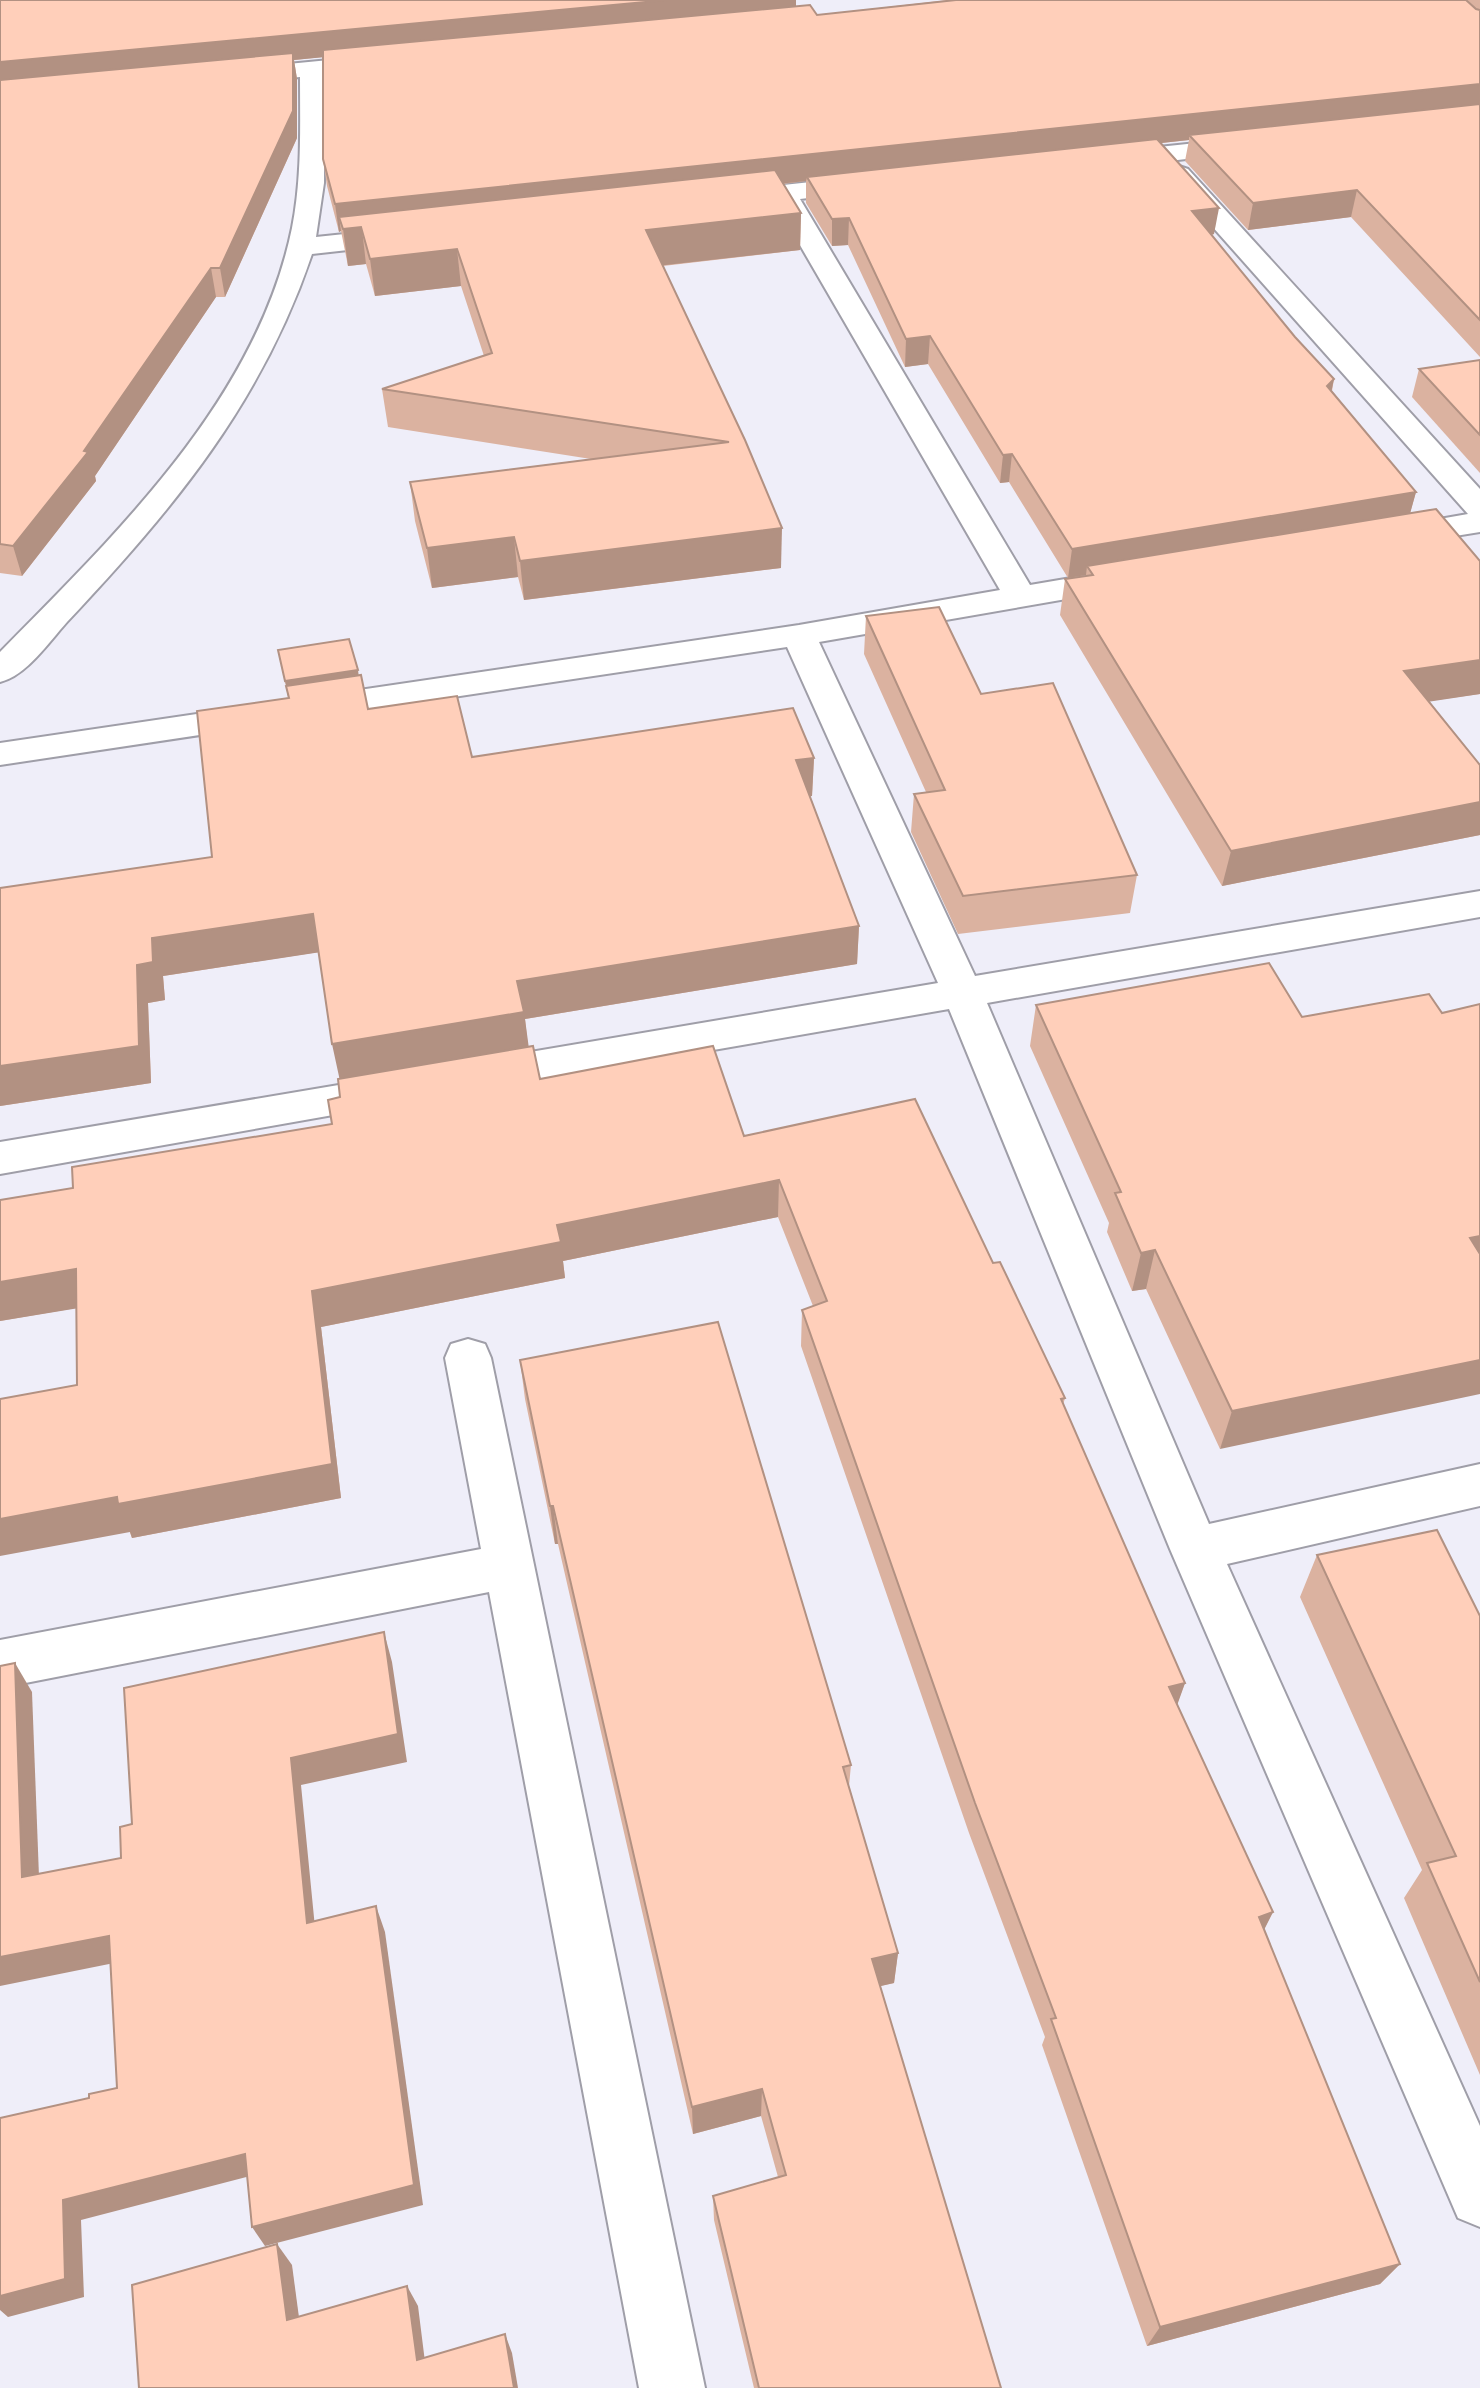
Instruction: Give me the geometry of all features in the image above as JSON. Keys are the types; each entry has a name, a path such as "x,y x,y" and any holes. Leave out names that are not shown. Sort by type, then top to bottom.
{"street":[{"path":"218,77 407,59"},
{"path":"0,672 101,567 209,434 278,317 301,247 313,162 312,68"},
{"path":"1082,163 1267,143"},
{"path":"1161,155 1480,508"},
{"path":"705,201 893,182"},
{"path":"783,193 1020,596"},
{"path":"301,247 425,233"},
{"path":"1357,542 1480,522"},
{"path":"0,754 799,635 1158,574"},
{"path":"799,635 962,991 1195,1549 1480,2196"},
{"path":"0,1158 1480,904"},
{"path":"468,1358 672,2388"},
{"path":"1195,1549 1480,1485"},
{"path":"0,1664 510,1566"}],"building":[{"path":"0,0 667,0 0,62"},
{"path":"956,0 1466,0 1480,10 1480,84 335,204 323,159 323,50 810,5 817,15"},
{"path":"293,53 293,111 220,268 211,268 84,451 88,452 13,546 0,544 0,80"},
{"path":"1480,104 1480,320 1357,190 1253,203 1189,135"},
{"path":"1157,139 1219,208 1192,211 1295,337 1334,379 1327,386 1416,492 1072,549 1012,454 1003,455 930,336 906,339 849,218 832,219 807,177"},
{"path":"775,170 801,213 646,230 745,440 782,528 520,561 514,537 427,548 410,482 729,442 382,389 492,353 457,249 370,259 361,227 343,229 339,217"},
{"path":"1480,360 1480,435 1419,369"},
{"path":"1436,509 1480,561 1480,660 1404,671 1480,765 1480,802 1231,851 1065,579 1093,575 1087,566"},
{"path":"939,607 981,694 1053,683 1137,875 963,896 914,794 945,790 866,616"},
{"path":"349,639 358,670 285,681 278,650"},
{"path":"361,675 368,709 457,696 472,757 793,708 814,758 796,760 859,926 517,981 524,1012 332,1044 313,914 152,938 153,962 137,965 139,1046 0,1066 0,888 212,857 197,711 289,698 286,686"},
{"path":"1269,963 1302,1017 1429,994 1442,1013 1480,1004 1480,1236 1470,1238 1480,1254 1480,1360 1232,1411 1155,1250 1141,1253 1115,1193 1121,1192 1036,1005"},
{"path":"533,1046 540,1079 713,1046 744,1136 915,1099 993,1263 1000,1262 1065,1398 1061,1399 1185,1683 1169,1687 1273,1912 1259,1917 1400,2264 1160,2327 1051,2019 1056,2018 975,1803 802,1310 827,1301 779,1180 557,1225 561,1242 312,1291 332,1464 118,1504 117,1497 0,1519 0,1399 77,1385 76,1269 0,1282 0,1200 73,1188 72,1167 332,1124 328,1100 340,1097 338,1079"},
{"path":"718,1322 851,1765 843,1767 898,1953 872,1959 1001,2388 759,2388 713,2196 786,2175 762,2089 692,2107 553,1506 550,1506 520,1360"},
{"path":"1437,1530 1480,1616 1480,1982 1427,1863 1456,1856 1317,1555"},
{"path":"384,1632 398,1734 291,1758 307,1923 376,1906 414,2185 252,2227 245,2154 63,2200 65,2279 0,2296 0,2118 89,2098 89,2094 117,2088 109,1936 0,1957 0,1666 15,1663 22,1877 121,1858 120,1827 132,1824 124,1688"},
{"path":"277,2244 287,2320 407,2286 417,2360 505,2334 514,2388 139,2388 132,2285"}]}
